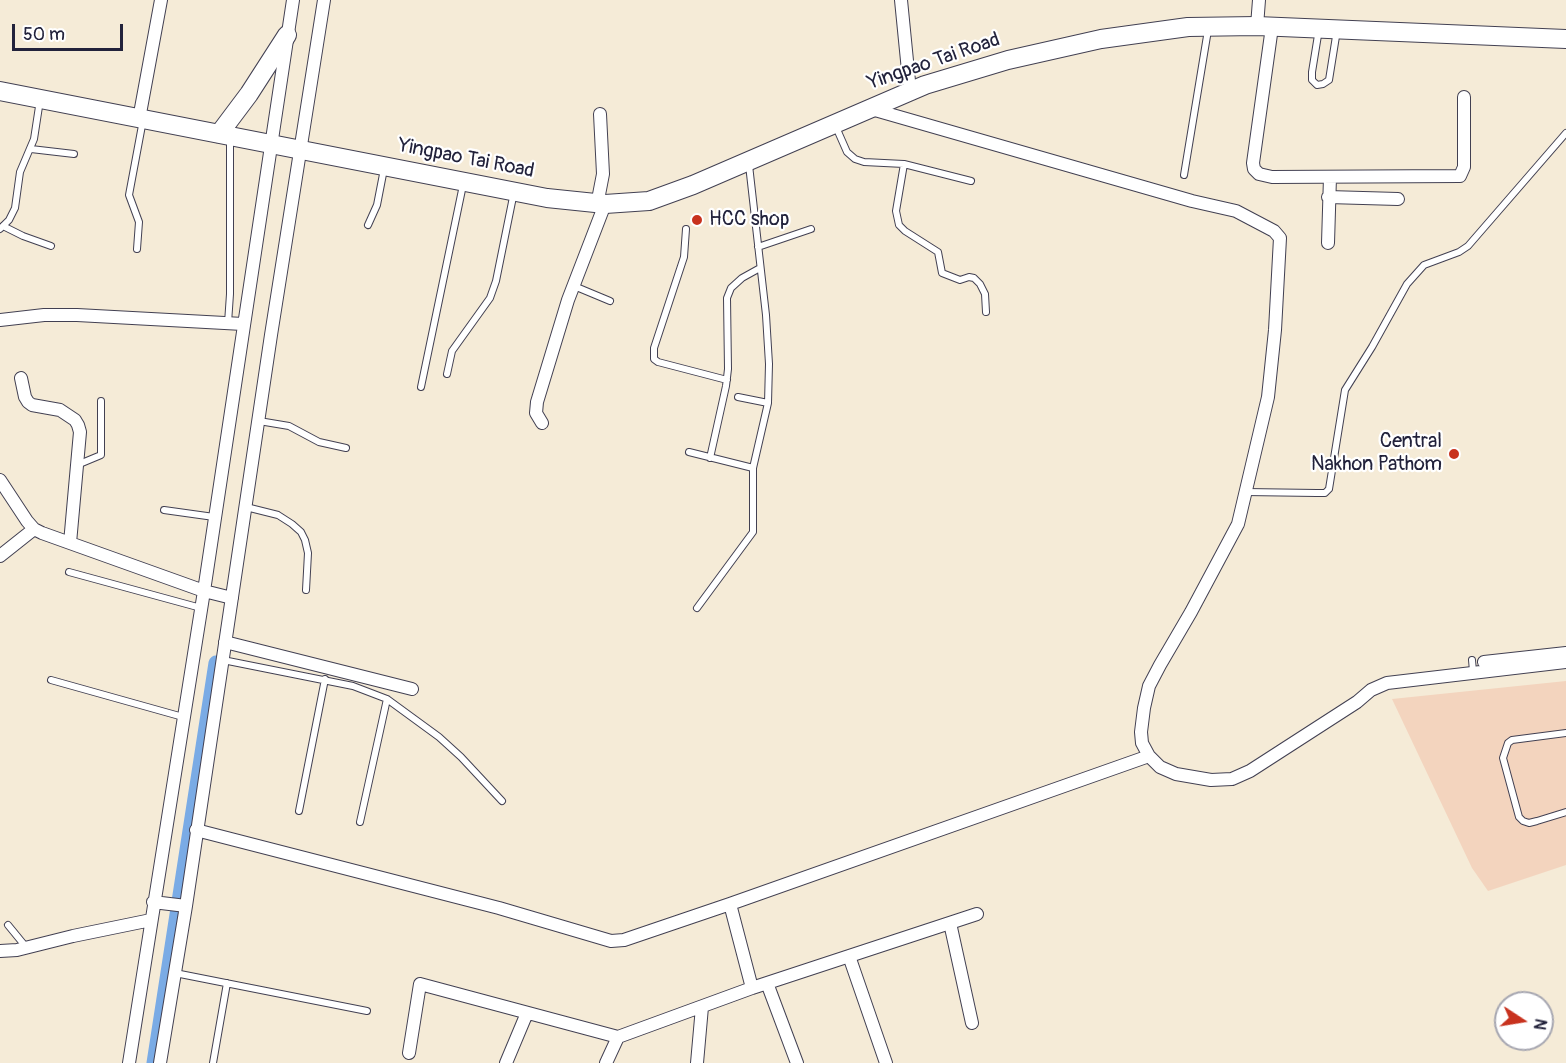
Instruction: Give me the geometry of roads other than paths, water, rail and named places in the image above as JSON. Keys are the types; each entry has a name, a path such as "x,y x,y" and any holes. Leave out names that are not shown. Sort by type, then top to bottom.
{"main road":[{"name":"Yingpao Tai Road","path":"0,91 514,192 601,205 649,201 693,185 925,85 1052,49 1101,39 1188,27 1265,26 1566,39"},
{"path":"224,135 287,35"}],"street":[{"path":"141,119 161,0"},
{"path":"129,1063 151,920 158,903 183,717 201,608 207,592 214,517 293,0"},
{"path":"160,1063 230,597 324,0"},
{"path":"901,0 910,91"},
{"path":"1259,0 1265,26 1253,163 1254,169 1259,174 1272,177 1460,176 1464,167 1464,97"},
{"path":"868,108 1192,201 1236,211 1274,231 1280,238 1275,330 1264,418 1238,524 1149,686 1144,708 1142,742 1149,756 1160,767 1176,774 1211,780 1232,779 1250,771 1357,702 1371,690 1387,682 1472,665 1566,653"},
{"path":"542,423 536,413 537,402 601,205 603,174 600,114"},
{"path":"1328,243 1330,177"},
{"path":"1328,197 1398,199"},
{"path":"0,320 66,315 243,324"},
{"path":"21,378 28,402 32,405 60,410 75,420 80,432 70,543"},
{"path":"0,480 34,529 207,592 230,597"},
{"path":"0,556 34,529"},
{"path":"225,642 412,689"},
{"path":"1472,665 1566,662"},
{"path":"196,830 499,908 611,940 624,940 1149,756"},
{"path":"158,903 183,906"},
{"path":"730,904 752,988"},
{"path":"409,1053 420,984 618,1037 752,988 976,914"},
{"path":"0,951 27,948 151,920"},
{"path":"950,923 972,1023"},
{"path":"849,956 886,1063"},
{"path":"767,983 797,1063"},
{"path":"697,1063 702,1007"},
{"path":"506,1063 527,1013"},
{"path":"606,1063 618,1037"}],"lane":[{"path":"1184,175 1208,27"},
{"path":"1328,29 1329,80 1317,85 1312,80 1312,72 1328,29"},
{"path":"40,99 31,149 20,172 15,208 2,228 51,246"},
{"path":"136,249 139,222 129,195 141,119"},
{"path":"834,124 847,152 855,159 864,162 904,164 971,181"},
{"path":"1245,492 1317,494 1329,489 1346,390 1407,284 1424,265 1459,252 1468,246 1566,133"},
{"path":"224,135 230,285 228,323"},
{"path":"31,149 74,154"},
{"path":"697,608 753,532 753,468 768,403 769,364 748,161"},
{"path":"904,164 896,211 899,225 938,252 942,273 960,280 974,278 985,294 986,312"},
{"path":"368,225 377,205 385,166"},
{"path":"421,387 464,182"},
{"path":"447,374 452,351 490,298 496,282 514,192"},
{"path":"686,229 684,257 654,348 654,359 727,380"},
{"path":"758,247 812,229"},
{"path":"710,458 727,380 727,298 731,288 742,278 760,268"},
{"path":"573,286 610,301"},
{"path":"738,397 768,403"},
{"path":"77,465 101,455 101,401"},
{"path":"258,421 289,426 319,442 346,448"},
{"path":"689,452 753,468"},
{"path":"245,507 278,515 301,532 308,553 306,590"},
{"path":"164,510 214,517"},
{"path":"69,572 201,608"},
{"path":"222,660 325,679 353,686 387,699 439,737 502,801"},
{"path":"299,811 325,679"},
{"path":"51,680 183,717"},
{"path":"360,822 387,699"},
{"path":"1566,733 1512,740 1508,743 1503,758 1523,821 1529,823 1566,812"},
{"path":"8,925 27,948"},
{"path":"175,973 367,1011"},
{"path":"213,1063 227,983"}],"waterway":[{"path":"154,1063 216,663"}],"place":[{"name":"HCC shop","path":"697,220"},
{"name":"Central Nakhon Pathom","path":"1454,454"}]}
